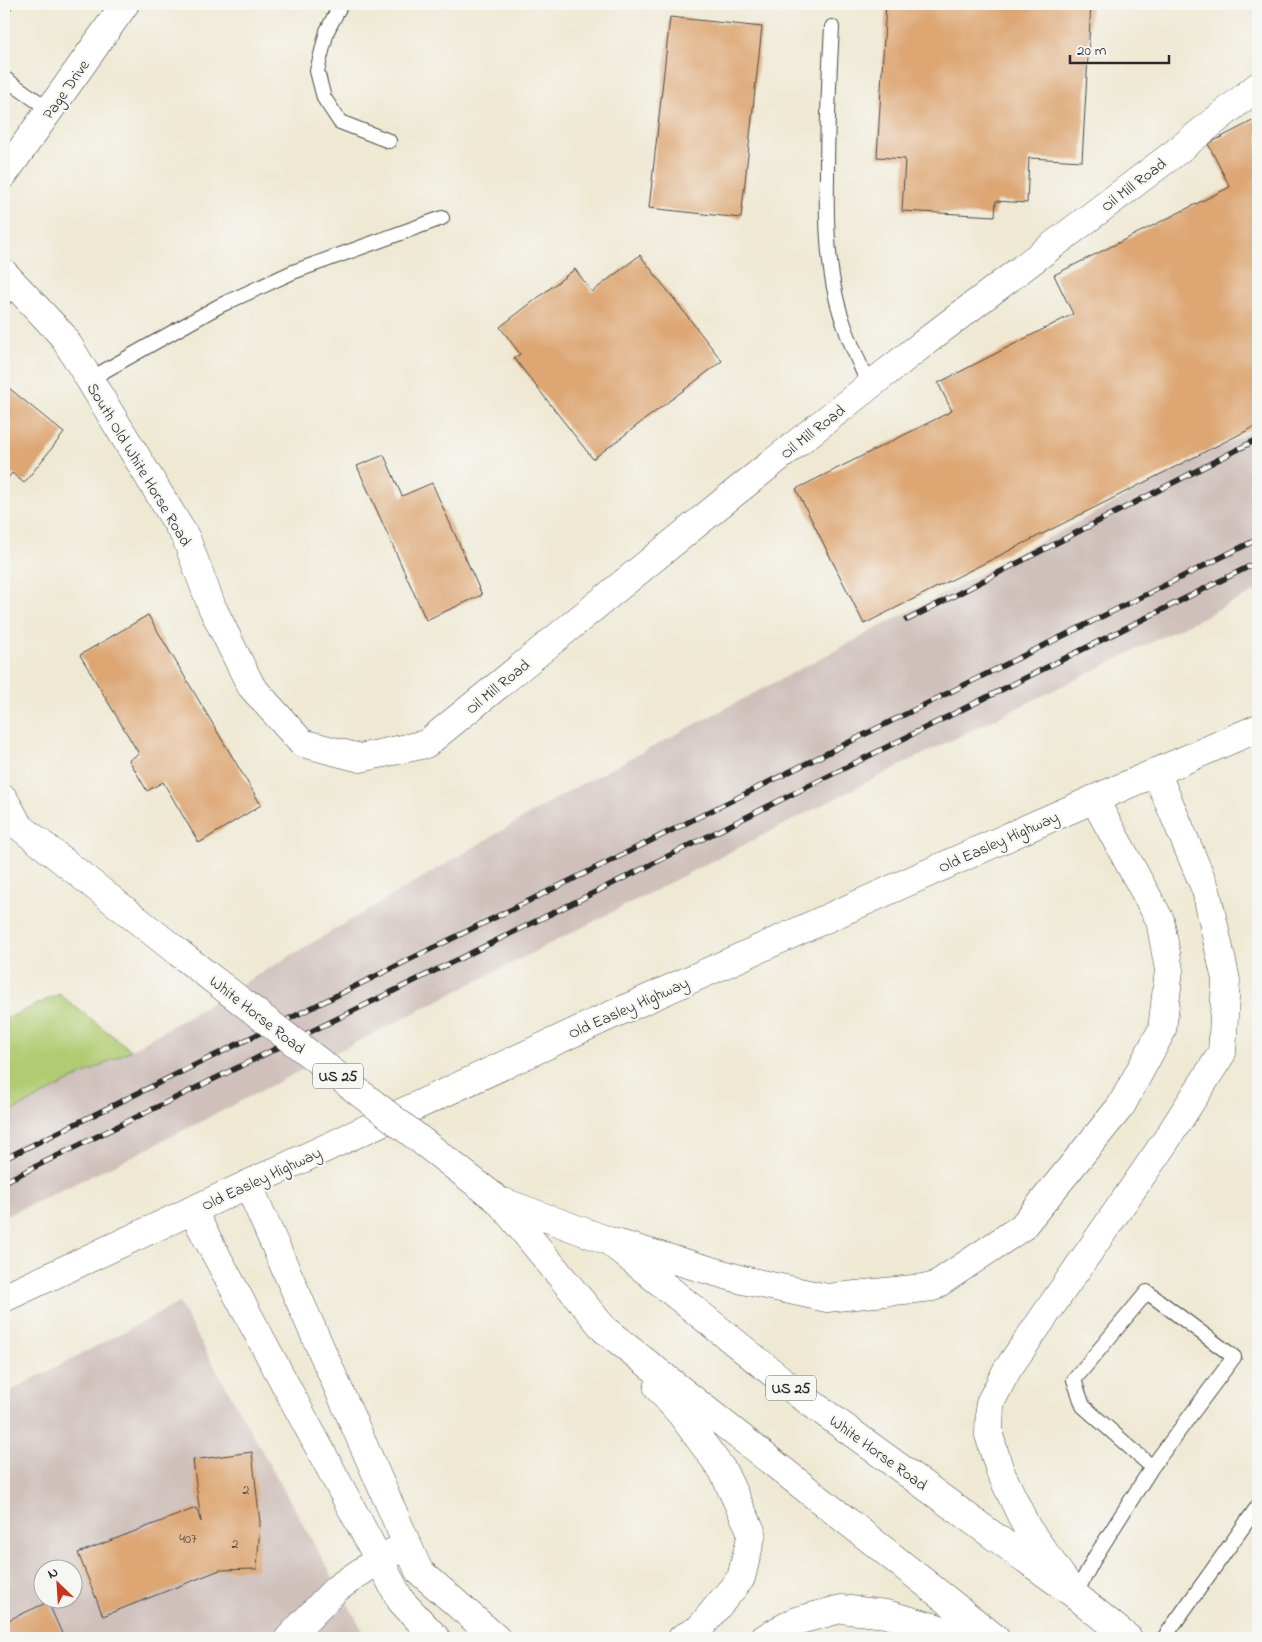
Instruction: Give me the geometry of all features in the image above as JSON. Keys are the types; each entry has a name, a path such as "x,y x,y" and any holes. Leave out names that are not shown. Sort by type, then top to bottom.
{"main road":[{"name":"Page Drive","path":"4,174 125,4"},
{"name":"Oil Mill Road","path":"360,758 426,744 869,386 1176,152 1258,86"},
{"name":"South Old White Horse Road","path":"7,285 63,336 90,379 186,538 212,607 252,686 302,743 360,758"},
{"name":"Old Easley Highway","path":"4,1298 607,1017 1094,799 1258,728"},
{"path":"1075,1595 1027,1528 1000,1471 989,1435 990,1403 1007,1370 1165,1142 1222,1053 1226,980 1206,890 1156,772"},
{"name":"White Horse Road","path":"4,799 11,824 498,1200 604,1330 994,1638"},
{"path":"609,1242 742,1280 826,1298 933,1286 1022,1227 1121,1106 1162,1030 1169,970 1160,920 1094,799"},
{"path":"248,1184 419,1571 496,1638"},
{"name":"White Horse Road","path":"498,1200 609,1242 800,1395 1075,1595 1128,1638"},
{"path":"192,1210 401,1601 436,1638"},
{"path":"604,1330 682,1414 723,1471 752,1533 741,1578 699,1629 682,1638"},
{"path":"289,1638 336,1589 378,1560 407,1545"},
{"path":"765,1638 796,1621 841,1609 886,1614 937,1628 960,1638"}],"lane":[{"path":"341,4 327,31 317,71 324,98 340,122 389,142"},
{"path":"832,28 827,125 827,222 830,252 836,296 844,328 869,386"},
{"path":"4,78 50,110"},
{"path":"90,379 218,306 293,272 442,218"},
{"path":"1075,1595 1095,1557 1152,1467 1234,1357 1147,1292 1074,1380 1083,1406 1152,1467"},
{"path":"1164,1638 1258,1506"}],"shaded area":[{"path":"1258,427 1258,590 903,764 125,1160 4,1217 4,1115 131,1050 569,791"},
{"path":"179,1303 367,1638 4,1638 4,1394"}],"green space":[{"path":"59,994 131,1050 4,1115 4,1020"}],"building":[{"path":"886,4 1091,4 1082,161 1029,158 1027,203 996,201 995,216 902,211 905,159 877,157"},
{"path":"670,17 762,27 741,218 649,208"},
{"path":"1258,118 1258,425 864,624 796,489 952,411 938,383 1073,314 1054,275 1230,187 1208,144"},
{"path":"640,255 722,361 593,459 514,358 520,354 500,327 575,269 592,292"},
{"path":"4,384 64,433 24,483 12,473 4,483"},
{"path":"384,455 402,496 432,483 482,595 426,620 357,466"},
{"path":"148,615 261,805 199,843 163,782 147,791 129,760 139,754 80,655"},
{"path":"252,1452 260,1523 257,1569 220,1570 103,1616 78,1553 196,1508 201,1522 193,1460"},
{"path":"32,1609 52,1610 64,1638 4,1638 4,1622"}],"railway":[{"path":"907,620 1258,439"},
{"path":"4,1159 1258,539"},
{"path":"4,1182 628,876 1258,562"}]}
